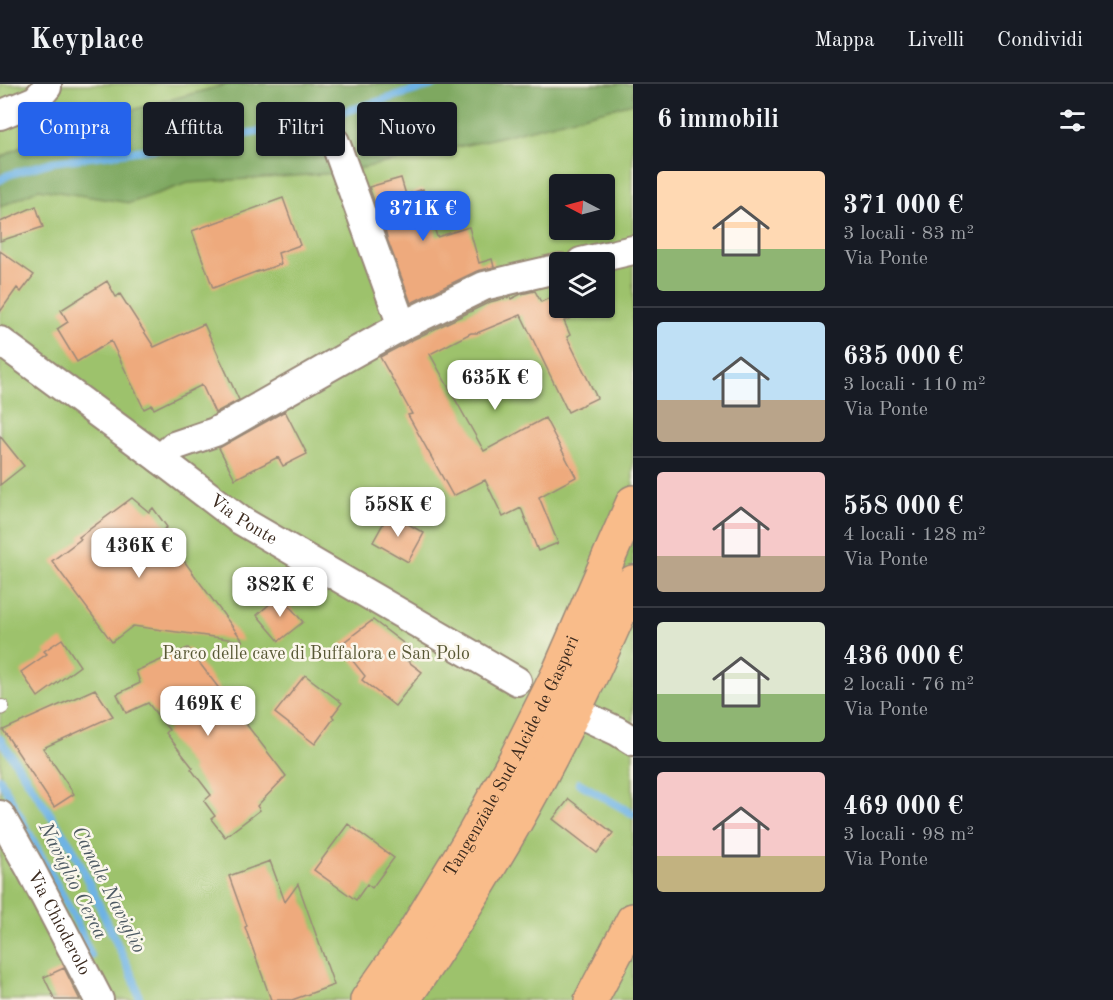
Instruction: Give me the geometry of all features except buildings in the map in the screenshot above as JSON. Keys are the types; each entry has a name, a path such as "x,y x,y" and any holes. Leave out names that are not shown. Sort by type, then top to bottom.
{"highway":[{"name":"Tangenziale Sud Alcide de Gasperi","path":"367,1000 422,920 515,760 558,674 633,502"},
{"name":"Tangenziale Sud Alcide de Gasperi","path":"403,1000 436,953 511,829 586,687 633,582"},
{"path":"591,1000 633,920"}],"street":[{"path":"0,115 36,100 47,84"},
{"path":"340,156 402,326"},
{"path":"615,254 633,250"},
{"path":"160,459 174,446 215,432 402,326 484,286 549,271"},
{"name":"Via Ponte","path":"0,341 240,520 517,681"},
{"path":"589,718 633,741"},
{"name":"Via Chioderolo","path":"0,815 99,1000"}],"green space":[{"name":"Parco delle cave di Buffalora e San Polo","path":"0,84 633,84 633,1000 0,1000"},
{"path":"228,84 633,84 633,103 457,147 457,102 357,102 357,156 416,156 339,173 188,183 130,203 39,189 0,207 0,158 18,148 18,156 131,156 131,110 143,107 143,156 244,156 244,102 162,102"}],"waterway":[{"path":"0,180 8,175 52,162 213,141 324,118 436,84"},
{"name":"Canale Naviglio","path":"0,739 72,847 134,980 140,1000"},
{"name":"Naviglio Cerca","path":"0,779 76,921 91,956"},
{"path":"579,783 633,814"}]}
